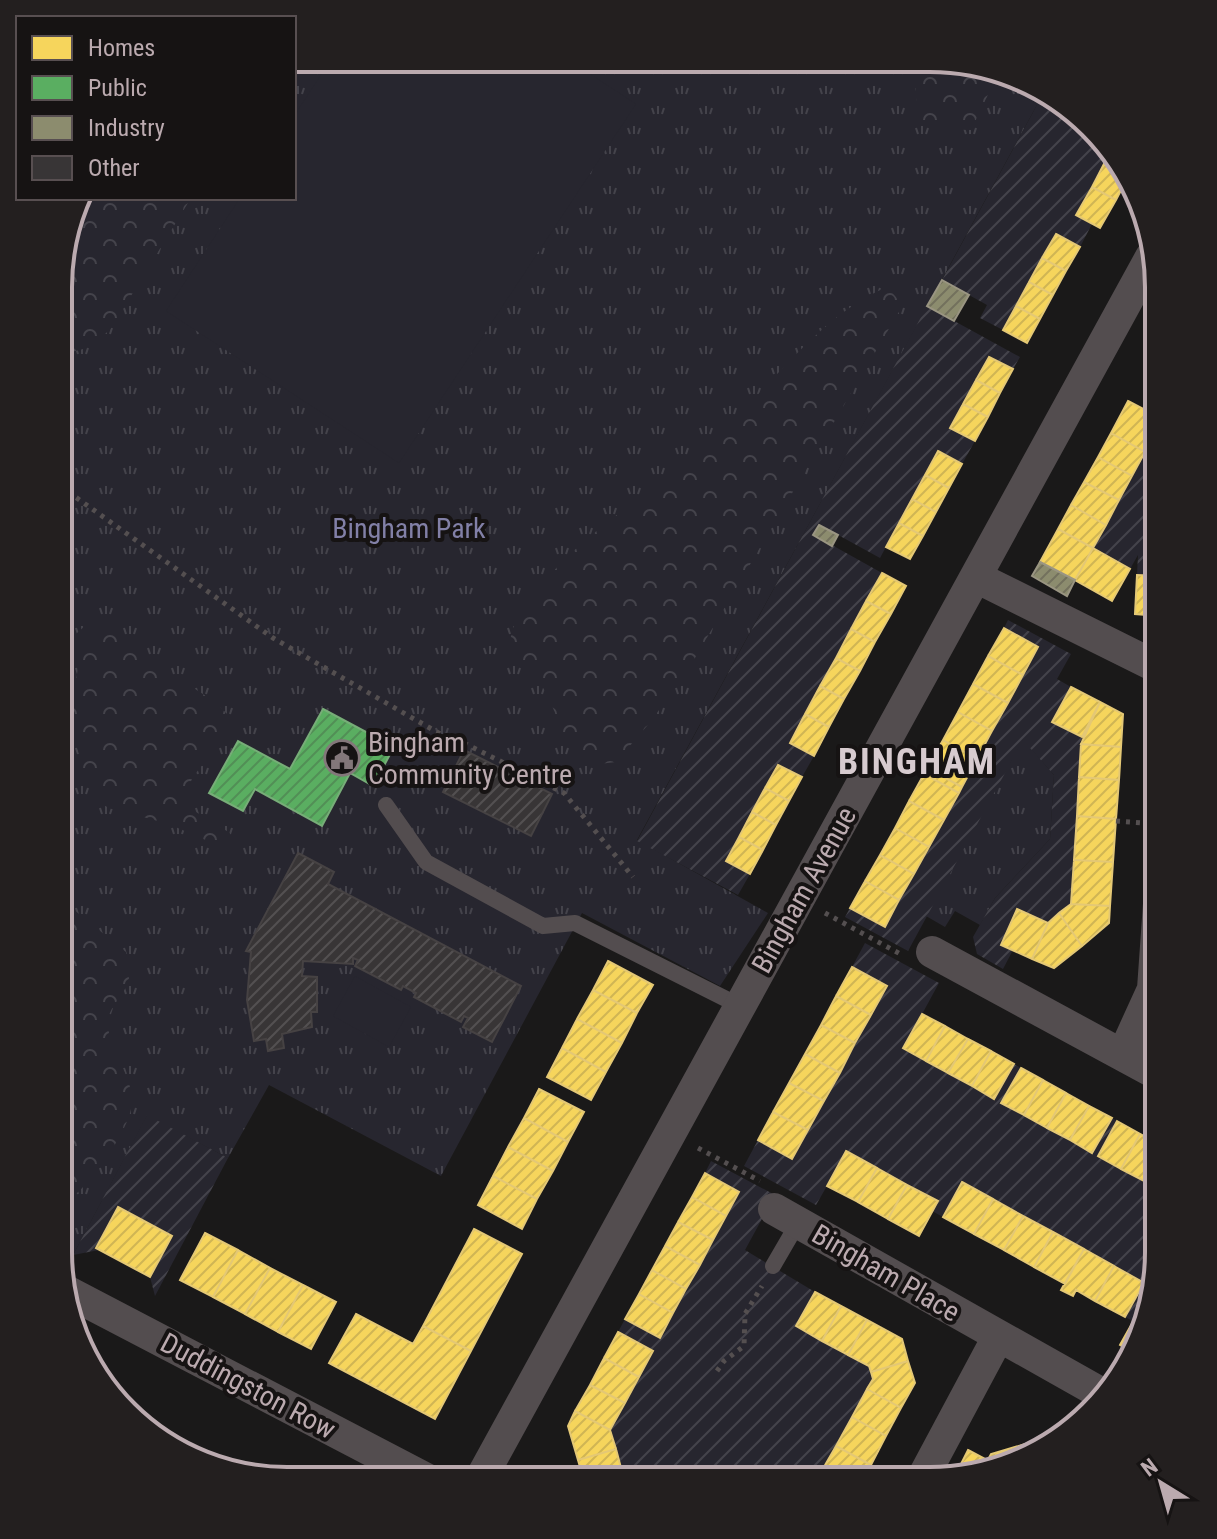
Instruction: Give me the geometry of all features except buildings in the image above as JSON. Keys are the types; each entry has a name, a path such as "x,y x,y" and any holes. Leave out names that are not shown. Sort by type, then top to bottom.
{"street":[{"name":"Bingham Avenue","path":"487,1467 1144,270"},
{"path":"976,577 1145,661"},
{"path":"932,952 1145,1067"},
{"path":"1123,1055 1145,1007"},
{"name":"Bingham Place","path":"786,1216 1095,1390"},
{"name":"Duddingston Row","path":"77,1297 403,1467"},
{"path":"928,1467 998,1337"}],"lane":[{"path":"386,805 426,862 543,926 575,923 740,1006"},
{"path":"773,1266 786,1216"}],"path":[{"path":"72,495 273,638 449,739 464,743 564,793 633,877"},
{"path":"1116,821 1145,823"},
{"path":"799,899 924,967 932,952"},
{"path":"671,1133 784,1194 786,1216"},
{"path":"717,1371 724,1361 744,1346 745,1314 773,1266"}],"green space":[{"name":"Bingham Park","path":"296,72 930,72 986,79 1039,101 637,840 768,913 720,986 582,913 441,1176 269,1085 228,1158 147,1116 73,1255 72,287 79,231 91,200 296,200"},
{"path":"323,72 587,72 636,104 399,463 166,311 239,200 296,200 296,113"},
{"path":"913,72 958,74 994,82 971,130 930,129 919,118"},
{"path":"1039,101 1050,108 1072,125 1105,162 1076,214 1092,224 1080,247 1055,234 1003,330 980,318 987,305 942,280"},
{"path":"91,200 190,200 112,327 89,346 72,351 74,259 79,231"},
{"path":"887,287 903,305 692,663 652,720 616,762 591,765 567,743 549,698 532,669 510,648 513,627 522,609 568,557 714,439 817,334 862,300"},
{"path":"927,306 1020,357 1013,369 989,357 951,428 975,441 962,464 937,452 880,558 820,525 814,535 882,573 790,742 814,756 802,777 778,765 726,860 750,874 738,895 637,841"},
{"path":"1145,453 1145,575 1137,575 1138,555 1130,569 1093,548"},
{"path":"1008,620 1071,654 1057,679 1071,687 1052,721 1082,737 1071,904 1048,923 1017,909 1001,945 1013,950 1003,969 977,954 973,937 995,898 1050,839 1054,775 1023,740 908,951 845,917 850,908 885,927 1038,648 1004,628"},
{"path":"88,623 124,641 211,699 228,715 219,742 193,777 186,797 196,812 230,833 227,846 164,823 109,808 93,793 86,780 72,719 78,668 76,634"},
{"path":"1023,739 1054,775 1050,839 995,898 980,925 955,911 945,927 926,916"},
{"path":"72,908 126,952 129,971 126,988 112,1008 108,1026 113,1047 127,1077 131,1109 112,1149 72,1197"},
{"path":"865,943 939,983 903,1049 994,1099 1014,1064 1021,1068 1002,1103 1092,1152 1112,1118 1117,1121 1099,1156 1145,1181 1143,1282 963,1183 943,1217 932,1211 937,1201 847,1151 816,1205 744,1166 758,1140 792,1159 887,986 852,967"},
{"path":"355,976 411,1007 389,1047 333,1016"},
{"path":"147,1115 228,1158 155,1296 150,1277 172,1236 73,1255"},
{"path":"711,1161 775,1195 745,1250 815,1292 796,1326 869,1366 873,1379 825,1467 621,1467 610,1430 653,1351 618,1332 625,1319 660,1337 739,1192 705,1173"},
{"path":"1142,1286 1135,1318 1133,1321 1125,1317"}],"place":[{"name":"Bingham Community Centre","path":"342,758"}],"district":[{"name":"BINGHAM","path":"917,762"}]}
